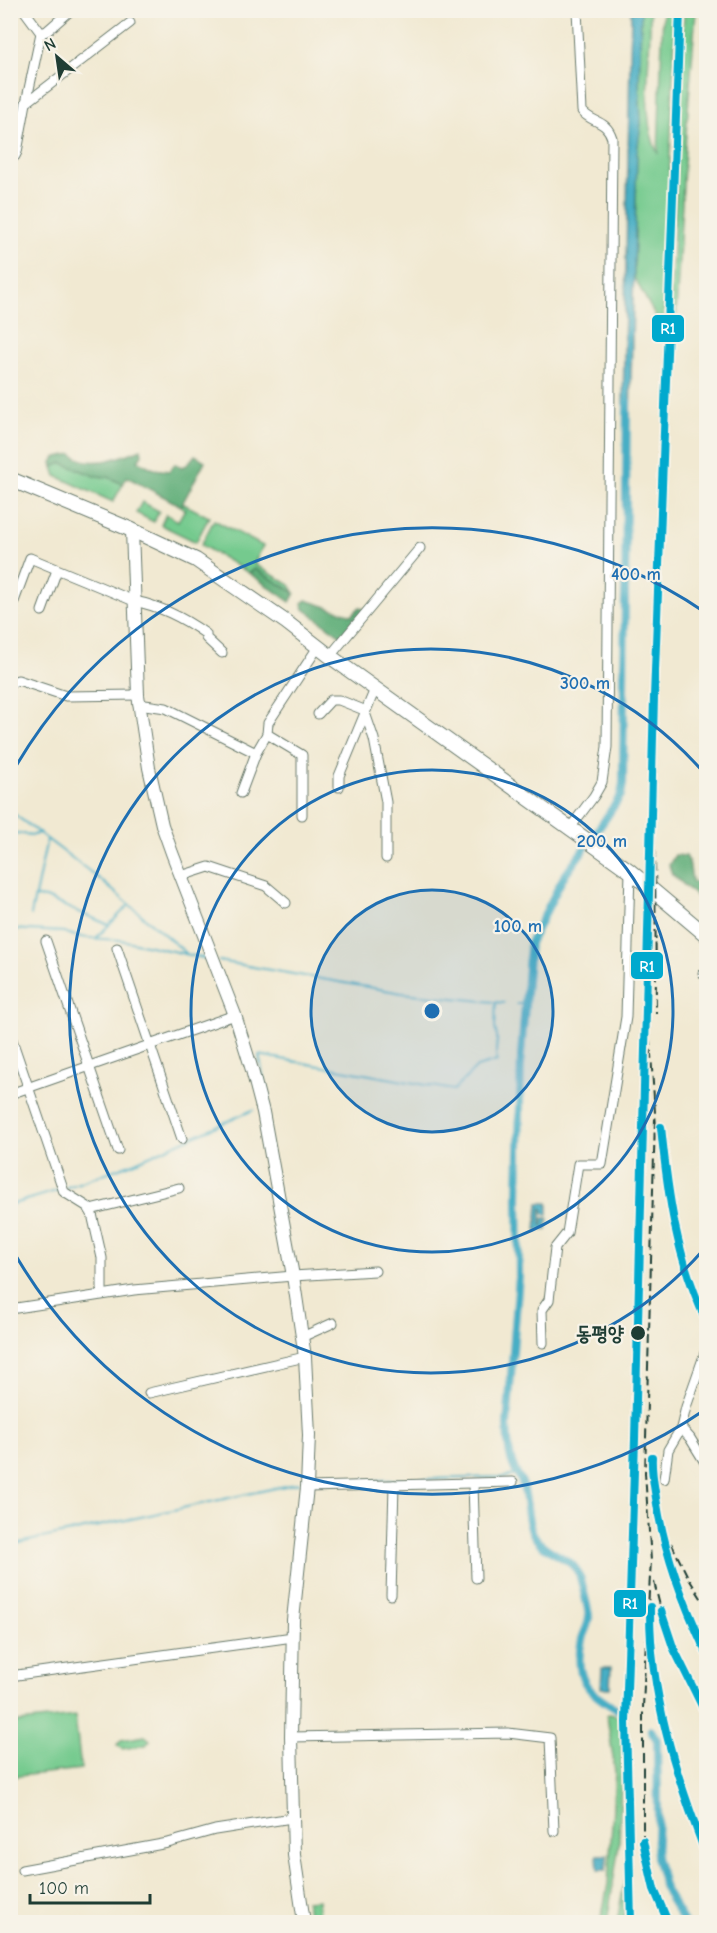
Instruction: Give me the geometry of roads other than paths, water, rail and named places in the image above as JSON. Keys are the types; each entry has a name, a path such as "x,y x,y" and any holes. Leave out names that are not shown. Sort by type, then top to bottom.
{"main road":[{"path":"10,479 132,530 196,560 286,622 330,656 602,850 706,935"}],"street":[{"path":"10,160 17,152 41,33 24,10"},
{"path":"41,33 47,32 71,10"},
{"path":"575,831 602,782 607,747 606,600 611,373 612,138 607,128 582,111 577,10"},
{"path":"26,103 130,23"},
{"path":"132,530 138,700 157,803 172,853 234,1015 263,1112 293,1276 305,1357 309,1435 307,1487 293,1637 291,1737 294,1855 304,1923"},
{"path":"330,656 420,548"},
{"path":"10,604 13,604 30,558 134,601 149,604 188,622 206,634 206,638 222,653"},
{"path":"42,611 57,570"},
{"path":"241,793 256,753 267,734 268,723 318,647"},
{"path":"10,683 18,680 66,696 138,700 166,708 256,753"},
{"path":"339,787 339,776 375,688"},
{"path":"318,714 331,700 339,700 364,711 374,739 386,802 386,858"},
{"path":"267,734 302,755 302,815"},
{"path":"181,876 209,867 266,886 286,903"},
{"path":"543,1343 542,1310 549,1300 555,1248 567,1233 578,1164 602,1164 626,1017 630,871"},
{"path":"46,940 118,1150"},
{"path":"117,948 182,1139"},
{"path":"10,1094 234,1015"},
{"path":"10,1034 64,1192 78,1199 90,1210 102,1258 102,1294"},
{"path":"90,1210 179,1188"},
{"path":"10,1309 134,1290 375,1271"},
{"path":"302,1337 333,1323"},
{"path":"664,1479 668,1450 681,1428 706,1350"},
{"path":"149,1393 305,1357"},
{"path":"681,1428 706,1464"},
{"path":"307,1487 513,1482"},
{"path":"473,1484 477,1578"},
{"path":"391,1595 394,1485"},
{"path":"10,1676 293,1637"},
{"path":"291,1737 507,1733 550,1738 554,1831"},
{"path":"22,1870 168,1843 215,1830 292,1818"}],"water":[{"path":"631,11 641,11 639,85 641,123 637,153 630,416 623,403"},
{"path":"538,1203 548,1203 548,1215 543,1214 541,1208 541,1225 543,1225 543,1218 548,1218 547,1230 536,1230"},
{"path":"602,1668 611,1668 610,1688 601,1688"},
{"path":"597,1855 607,1855 606,1870 598,1870"}],"waterway":[{"path":"620,1711 591,1691 581,1675 580,1653 589,1617 580,1577 572,1565 544,1547 531,1530 525,1493 511,1459 507,1425 519,1276 521,1055 530,943 563,878 621,795 623,783 627,401"},
{"path":"10,811 97,877 186,953"},
{"path":"10,833 34,835 40,832"},
{"path":"31,915 47,839"},
{"path":"35,897 46,898 109,925"},
{"path":"96,938 128,906"},
{"path":"10,929 64,932 84,938 120,940 208,959"},
{"path":"219,961 402,993 504,1003"},
{"path":"269,1107 259,1055 454,1090 477,1067 497,1061 496,1002"},
{"path":"517,1004 524,1004"},
{"path":"65,1188 133,1163 253,1110"},
{"path":"10,1205 59,1190"},
{"path":"314,1482 518,1475"},
{"path":"10,1545 299,1483"},
{"path":"651,1730 657,1740 656,1857 666,1892 684,1922"}],"railway":[{"path":"652,795 655,837 656,1014"},
{"path":"647,996 656,1127"},
{"path":"655,1119 645,1473 651,1561 643,1708 643,1844 654,1889 668,1922"},
{"path":"661,1128 667,1178 680,1249 706,1320"},
{"path":"653,1475 663,1535 672,1571 706,1652"},
{"path":"671,1543 706,1606"},
{"path":"654,1582 673,1647 706,1714"},
{"path":"651,1649 675,1767 706,1854"},
{"path":"627,1788 631,1922"}],"place":[{"name":"동평양","path":"638,1333"}]}
